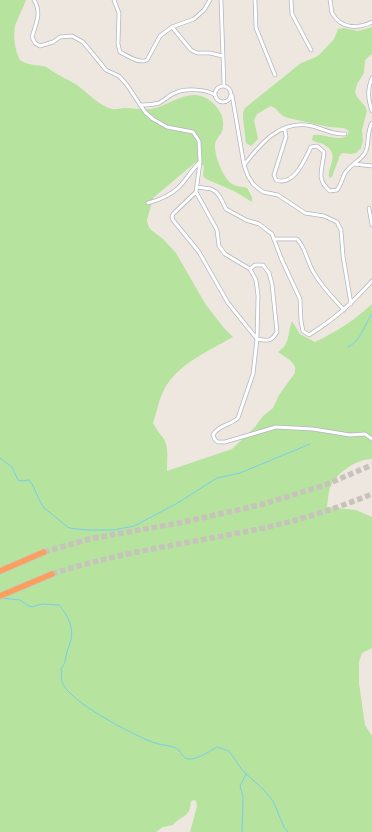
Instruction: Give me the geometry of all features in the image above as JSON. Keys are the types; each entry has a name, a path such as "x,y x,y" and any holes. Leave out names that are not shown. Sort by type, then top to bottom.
{"highway":[{"path":"0,571 44,552"},
{"path":"0,596 52,574"}],"street":[{"path":"34,0 39,7 32,37 35,43 40,46 60,37 72,36 84,42 106,70 119,76 127,85 145,112 153,119 167,127 193,132 199,141 200,162 196,192 173,214 172,220 199,252 228,303 257,339 267,341 274,338 277,332 273,291 269,273 263,265 255,265 250,269"},
{"path":"114,0 119,13 118,44 120,52 136,60 144,61 147,60 160,36 172,27 194,19 204,10 210,0"},
{"path":"221,0 224,86"},
{"path":"255,0 256,28 275,75"},
{"path":"291,0 292,14 310,50"},
{"path":"330,0 332,12 339,21 350,27 361,27 372,22"},
{"path":"172,27 191,50 197,53 210,53 222,56"},
{"path":"372,78 369,86 368,99 372,111"},
{"path":"214,95 217,88 224,86 229,88 232,95 244,165 253,184 263,192 278,195 305,213 324,216 337,222 341,230 343,256 351,304"},
{"path":"140,105 150,105 160,102 185,89 211,92 219,102 225,103 230,100 232,95"},
{"path":"282,128 285,130 286,137 274,175 276,180 281,182 287,181 295,175 305,160 311,146 317,146 324,152 320,176 325,187 330,191 337,190 345,173 365,153 368,130 372,123"},
{"path":"244,165 255,151 282,128 292,125 305,125 323,129 334,134 345,134"},
{"path":"148,203 159,200 179,187 192,169 200,162"},
{"path":"354,164 372,166"},
{"path":"197,187 211,189 216,192 226,209 246,220 259,224 272,234 281,258 300,299 301,321 304,331 309,334 330,322 351,304 372,281"},
{"path":"196,192 217,230 219,246 225,254 250,269 256,280 258,296 257,339 253,374 241,411 234,422 218,429 215,432 213,435 215,440 218,442 225,442 276,427 313,429 350,435 365,434 372,439"},
{"path":"369,208 372,225"},
{"path":"275,239 297,239 301,243 313,272 327,292 344,310"}],"green space":[{"path":"0,0 26,0 14,30 14,39 20,60 28,64 48,68 77,85 98,102 107,107 114,109 151,109 185,96 192,95 199,95 214,104 220,112 223,121 221,134 216,140 215,144 216,154 220,166 225,177 229,181 234,185 247,188 252,197 252,202 234,191 206,179 203,176 204,166 196,162 153,198 147,220 150,229 163,239 176,253 206,305 233,337 195,358 178,371 163,392 153,423 167,446 167,471 232,449 255,427 263,416 273,408 279,395 295,373 295,367 291,361 278,352 287,342 292,321 300,334 315,342 345,325 372,304 372,459 366,459 354,464 336,477 330,488 327,507 356,510 372,517 372,648 362,653 359,662 359,683 365,725 372,736 372,832 190,832 197,806 196,801 194,800 191,801 189,811 185,816 173,825 163,827 156,832 0,832"},
{"path":"372,27 372,54 365,60 364,73 357,84 355,92 367,111 362,130 363,141 361,148 356,153 342,153 340,155 332,177 329,178 333,157 332,153 321,143 312,140 313,135 343,138 347,136 349,131 344,128 329,127 288,118 283,116 271,106 257,114 254,120 258,139 251,146 246,143 243,118 245,108 301,63 320,54 334,39 338,29 343,28 358,31"}],"waterway":[{"path":"348,347 359,337 372,314"},
{"path":"0,458 12,467 18,480 29,480 44,508 69,528 114,530 134,526 176,504 217,478 240,473 310,444"},
{"path":"2,598 20,600 32,607 42,604 59,605 62,609 72,630 65,663 61,669 62,682 67,690 76,699 88,708 130,732 152,742 176,748 187,759 200,757 217,747 229,751 243,771 263,789 273,801 284,827 288,832"},
{"path":"242,832 243,797 240,786 246,774"}],"tunnel":[{"path":"44,552 89,539 179,523 260,505 325,485 372,465"},
{"path":"52,574 77,566 155,548 259,529 288,522 330,510 372,494"}]}
